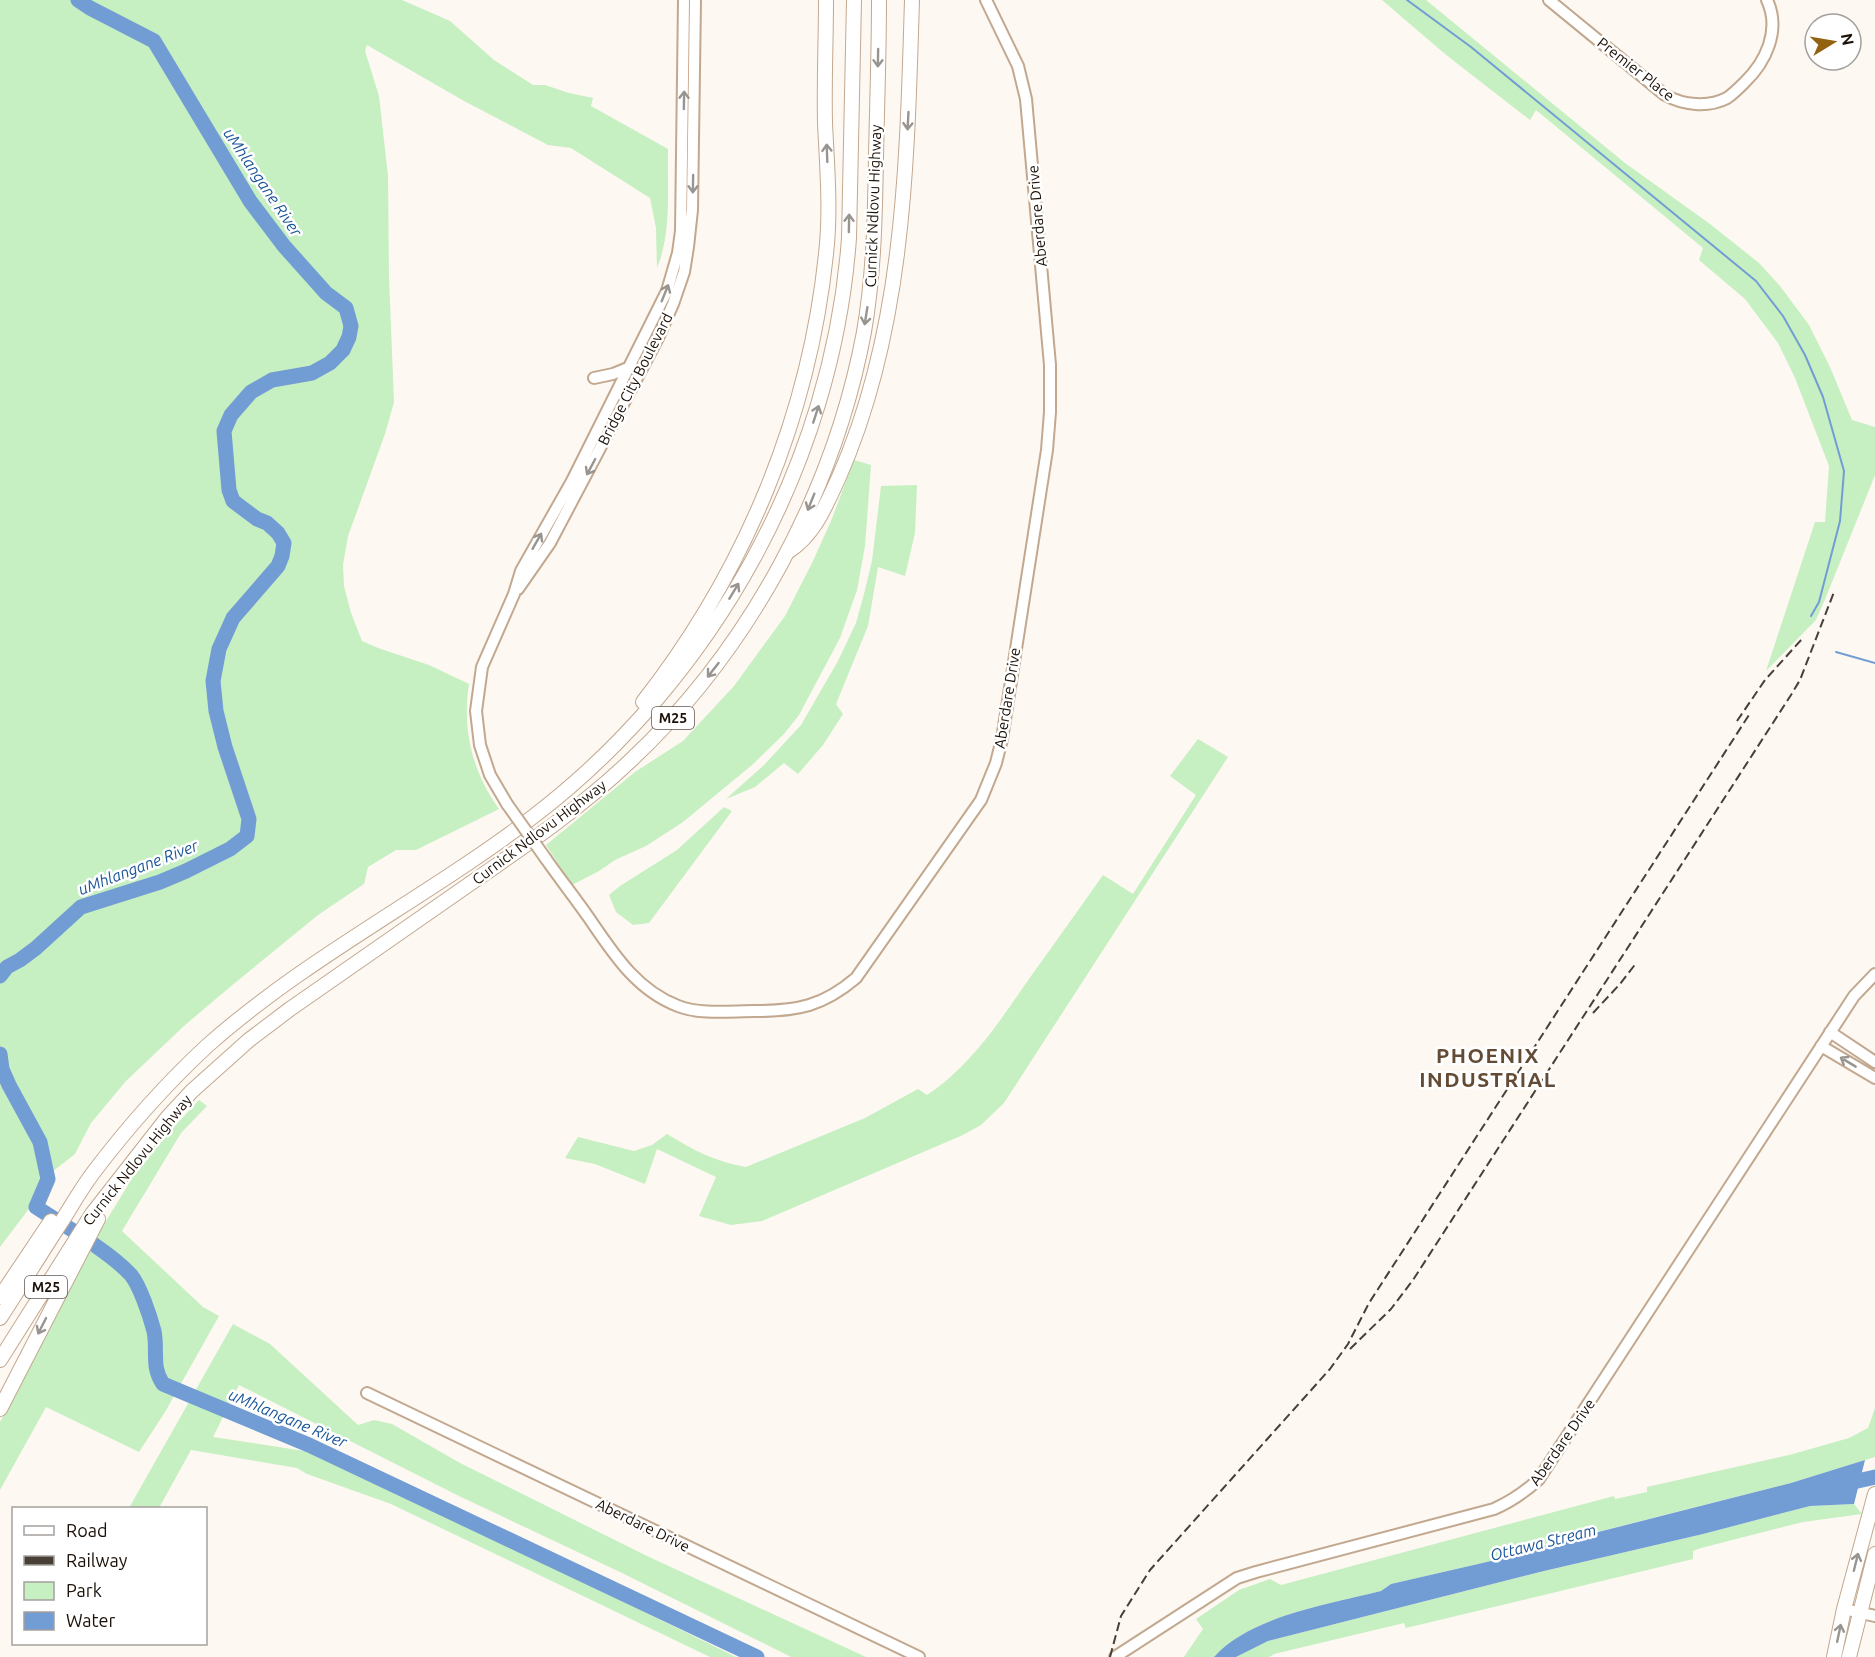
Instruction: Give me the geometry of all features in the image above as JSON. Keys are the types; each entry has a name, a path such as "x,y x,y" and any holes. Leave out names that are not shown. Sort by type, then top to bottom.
{"main road":[{"path":"88,1173 125,1119 206,1037 295,969 374,914 503,830 557,789 632,715 669,669 699,623 730,571 754,520 788,432 810,354 826,253 828,224 825,69 827,0"},
{"name":"Curnick Ndlovu Highway","path":"0,1318 55,1223 88,1173 169,1083 228,1028 307,969 533,817 568,788 619,740 663,692 716,621 756,552 798,467 818,409 834,351 847,268 849,238 854,0"},
{"name":"Curnick Ndlovu Highway","path":"0,1360 113,1187 167,1118 192,1091 249,1040 579,806 629,763 662,730 714,668 764,592 809,509 834,444 853,381 864,333 874,247 879,0"},
{"path":"786,554 804,540 825,508 861,421 878,365 890,300 905,175 912,0"},
{"path":"0,1409 78,1255 95,1216"},
{"path":"0,1296 55,1223"},
{"path":"1834,1657 1844,1609 1875,1494"},
{"path":"1849,1657 1875,1554"}],"street":[{"name":"Bridge City Boulevard","path":"525,573 550,543 658,338 684,272 692,210 684,0"},
{"name":"Bridge City Boulevard","path":"546,859 507,804 485,763 478,736 476,711 482,667 514,594 667,291 678,253 681,231 689,137 694,0"},
{"name":"Aberdare Drive","path":"546,859 616,957 632,976 663,999 680,1007 702,1011 796,1009 828,999 856,978 981,800 996,763 1002,739 1047,450 1050,412 1050,365 1026,99 1018,66 986,0"},
{"name":"Premier Place","path":"1549,0 1665,95 1686,104 1702,104 1727,98 1750,77 1762,62 1770,44 1773,27 1771,8 1767,0"},
{"path":"594,378 630,367"},
{"name":"Aberdare Drive","path":"1115,1657 1237,1578 1494,1509 1511,1502 1528,1490 1539,1479 1582,1415 1854,996 1875,974"},
{"path":"1830,1032 1875,1062"},
{"path":"1821,1046 1875,1078"},
{"name":"Aberdare Drive","path":"367,1393 919,1657"},
{"path":"1844,1609 1875,1616"}],"green space":[{"path":"0,0 402,0 450,21 494,60 533,85 545,85 593,98 591,106 668,149 668,194 665,239 657,268 656,228 650,198 571,148 548,145 464,101 367,45 365,51 379,96 388,176 394,402 385,434 348,536 343,565 344,586 362,641 429,665 469,684 467,718 471,750 482,780 499,809 416,850 396,850 368,867 364,884 318,915 185,1025 126,1081 91,1123 75,1154 43,1179 34,1206 28,1210 0,1247"},
{"path":"1382,0 1426,0 1625,163 1710,224 1759,263 1780,286 1809,325 1830,367 1852,420 1875,427 1875,475 1816,620 1766,671 1815,522 1825,522 1829,466 1795,378 1778,343 1745,299 1699,260 1703,248 1536,110 1530,120 1445,54"},
{"path":"854,460 871,465 865,546 857,590 840,638 799,715 784,734 752,765 683,822 646,846 615,860 572,885 546,845 635,772 683,741 734,686 785,616 831,521"},
{"path":"917,485 915,533 905,576 878,567 868,626 836,704 843,714 823,745 798,774 784,763 755,787 726,799 764,765 801,725 838,661 856,623 864,594 872,561 881,486"},
{"path":"1198,739 1228,757 1004,1103 981,1125 963,1135 762,1221 731,1225 699,1216 716,1177 657,1149 645,1184 595,1164 565,1158 578,1137 634,1151 652,1145 667,1134 705,1155 746,1167 865,1118 918,1089 927,1095 957,1071 983,1042 1103,875 1133,894 1196,795 1170,776"},
{"path":"724,807 732,811 649,923 633,925 616,912 609,895 677,850"},
{"path":"199,1100 207,1106 181,1133 122,1231 203,1307 219,1316 165,1412 139,1452 46,1407 0,1490 0,1422 103,1226 133,1177"},
{"path":"233,1324 270,1344 358,1425 374,1420 392,1424 460,1463 647,1556 866,1657 791,1657 620,1572 461,1497 239,1385 213,1437 311,1452 736,1657 710,1657 391,1504 307,1474 297,1468 191,1450 160,1507 130,1507"},
{"path":"1875,1408 1875,1457 1791,1483 1537,1547 1491,1561 1391,1584 1381,1591 1315,1607 1269,1622 1229,1643 1214,1657 1184,1657 1203,1629 1196,1619 1239,1590 1270,1579 1281,1585 1614,1496 1615,1499 1647,1492 1647,1487 1793,1454 1849,1438 1868,1428"},
{"path":"1854,1504 1862,1514 1803,1522 1701,1548 1693,1551 1693,1559 1406,1628 1404,1623 1269,1657 1236,1657 1268,1641 1544,1571 1703,1534 1810,1506"}],"water":[{"path":"1865,1460 1854,1504 1810,1506 1268,1641 1236,1657 1214,1657 1229,1643 1269,1622 1315,1607 1381,1591 1391,1584 1491,1561 1791,1483"}],"waterway":[{"name":"uMhlangane River","path":"0,976 7,967 36,948 81,907 160,882 186,871 230,849 247,836 249,819 225,747 216,711 213,681 219,649 233,618 278,566 284,543 278,533 267,523 257,519 233,501 229,490 224,431 231,415 251,392 272,380 312,373 330,363 343,350 351,326 346,308 326,293 284,246 250,201 154,41 78,0"},
{"path":"1407,0 1471,47 1756,281 1783,316 1805,355 1823,397 1844,471 1840,521 1819,602 1811,616"},
{"path":"1836,652 1875,663"},
{"name":"uMhlangane River","path":"0,1054 2,1069 9,1085 40,1142 48,1179 36,1207 98,1248 131,1275 141,1294 152,1325 157,1371 163,1384 309,1445 757,1657"},
{"name":"Ottawa Stream","path":"1840,1485 1875,1477"}],"railway":[{"path":"1350,1349 1391,1309 1413,1280 1791,695 1800,680 1834,592"},
{"path":"1737,721 1765,680 1802,639"},
{"path":"1110,1657 1121,1616 1150,1570 1330,1369 1348,1344 1369,1303 1749,715"},
{"path":"1593,1013 1637,962"}],"district":[{"name":"PHOENIX INDUSTRIAL","path":"1488,1067"}]}
